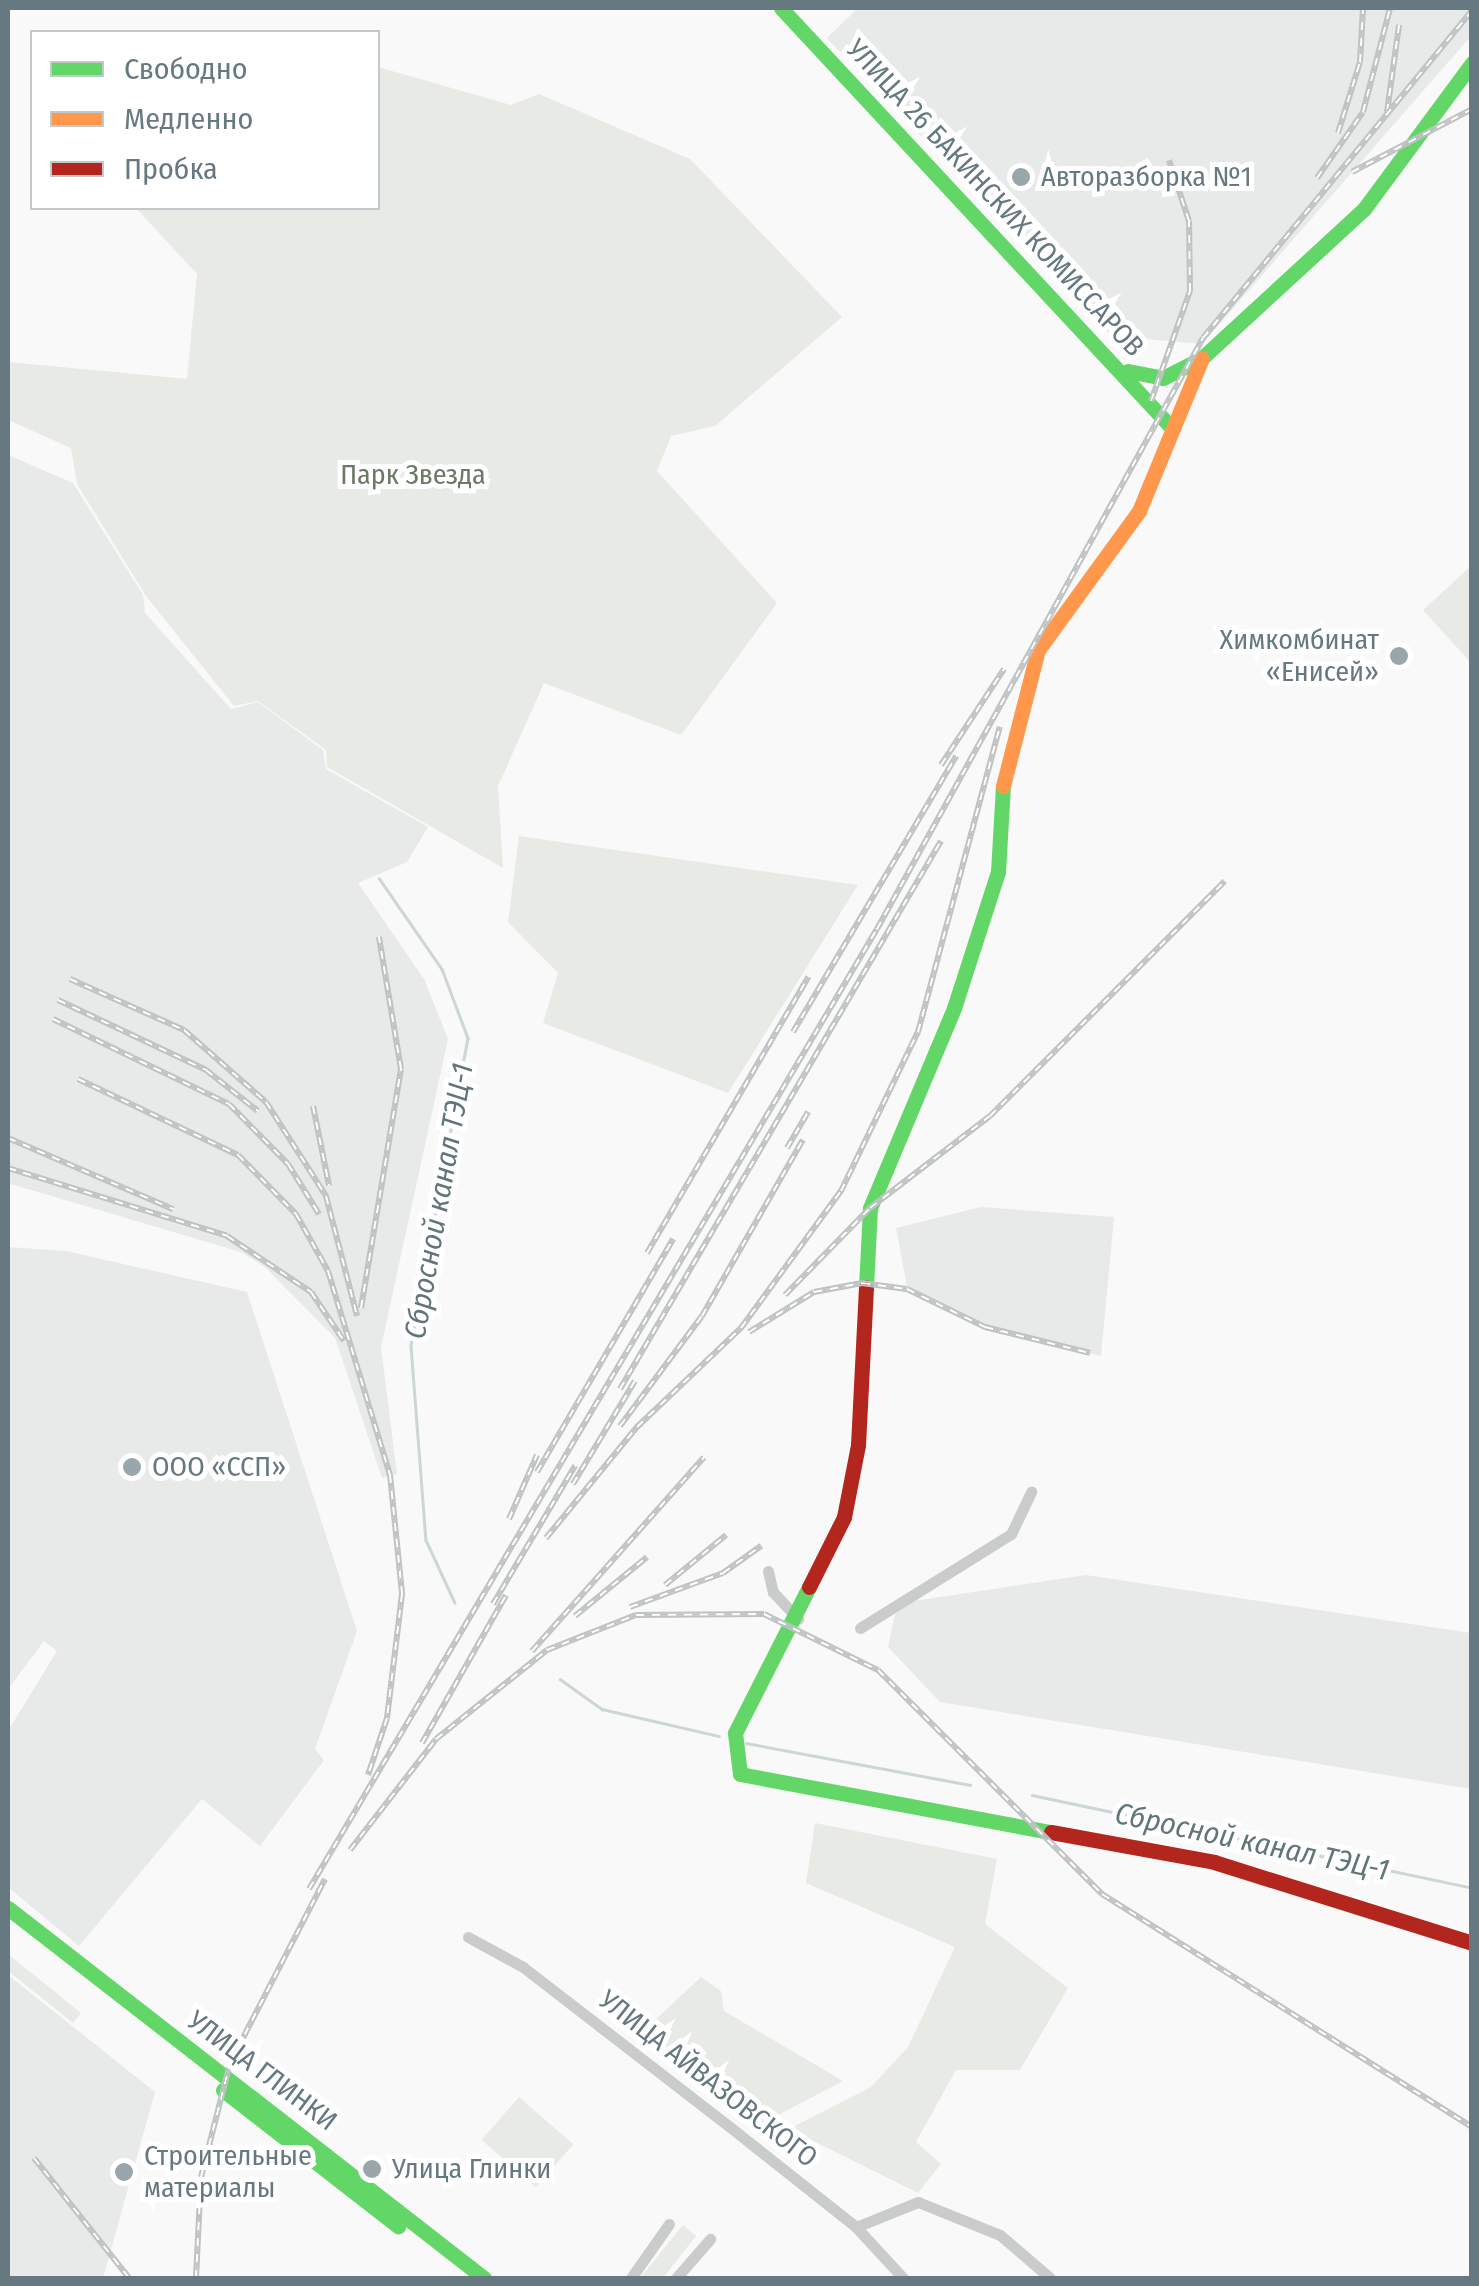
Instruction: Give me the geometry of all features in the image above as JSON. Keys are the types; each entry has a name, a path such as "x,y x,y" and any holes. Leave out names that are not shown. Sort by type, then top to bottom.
{"main road":[{"name":"УЛИЦА 26 БАКИНСКИХ КОМИССАРОВ","path":"781,8 1170,426"},
{"path":"1120,368 1162,378 1202,358 1364,209 1472,63"},
{"path":"1202,358 1170,426 1138,511 1038,650 1003,786 998,872 954,1008 870,1208 853,1483 798,1618 736,1733 740,1774 1214,1862 1472,1943"},
{"name":"УЛИЦА ГЛИНКИ","path":"8,1908 190,2058"},
{"name":"УЛИЦА ГЛИНКИ","path":"8,1925 271,2117 441,2252 484,2278"},
{"name":"УЛИЦА ГЛИНКИ","path":"441,2252 463,2278"}],"street":[{"path":"860,1628 934,1576 981,1558 1011,1534 1031,1492"},
{"path":"768,1570 773,1592 798,1618"},
{"name":"УЛИЦА АЙВАЗОВСКОГО","path":"468,1937 523,1967 856,2227 903,2278"},
{"path":"856,2227 918,2202 1000,2235 1050,2278"},
{"path":"630,2278 669,2224"},
{"path":"676,2278 710,2238"}],"shaded area":[{"path":"858,8 1471,8 1471,36 1202,344 1112,336 827,38"},
{"path":"8,455 73,483 143,595 145,613 231,709 258,702 323,750 326,769 428,827 407,862 358,883 424,979 448,1039 381,1347 397,1474 382,1478 335,1338 265,1267 241,1252 11,1184 8,1190"},
{"path":"981,1207 1114,1217 1101,1356 985,1330 908,1292 896,1228"},
{"path":"8,1247 66,1251 247,1292 357,1631 315,1749 324,1760 260,1846 202,1799 79,1946 8,1887 8,1731 57,1651 44,1641 8,1689"},
{"path":"1086,1575 1471,1633 1471,1789 940,1702 888,1647 895,1614 913,1601"},
{"path":"8,1975 155,2092 103,2278 8,2278"}],"green space":[{"name":"Парк Звезда","path":"380,68 511,105 539,94 690,159 842,317 715,426 671,436 657,471 777,603 681,735 544,683 498,786 503,868 327,767 326,750 258,701 234,706 146,596 77,484 71,448 8,420 8,362 187,379 197,274 138,210 380,210"},
{"path":"1471,566 1471,663 1423,610"},
{"path":"519,836 858,885 728,1093 543,1023 558,973 508,922"},
{"path":"815,1823 997,1859 985,1924 1068,1988 1020,2070 956,2070 916,2142 941,2164 918,2193 789,2129 871,2087 908,2047 955,1947 806,1883"},
{"path":"8,1954 81,2013 73,2023 8,1971"},
{"path":"701,1977 721,1991 724,2011 843,2081 757,2126 652,2041 654,2021"},
{"path":"519,2097 573,2144 536,2187 482,2140"},
{"path":"683,2225 696,2236 663,2278 640,2278"}],"waterway":[{"name":"Сбросной канал ТЭЦ-1","path":"379,878 442,969 468,1038 411,1346 426,1540 455,1603"},
{"name":"Сбросной канал ТЭЦ-1","path":"560,1679 602,1709 719,1736"},
{"name":"Сбросной канал ТЭЦ-1","path":"746,1743 970,1785"},
{"name":"Сбросной канал ТЭЦ-1","path":"1032,1795 1472,1888"}],"railway":[{"path":"1338,133 1360,62 1363,8"},
{"path":"1317,178 1363,112 1390,8"},
{"path":"309,1889 877,929 1203,338 1472,11"},
{"path":"1387,112 1399,25"},
{"path":"1352,172 1472,109"},
{"path":"1151,401 1190,291 1189,221 1169,160"},
{"path":"941,765 1004,669"},
{"path":"546,1538 637,1427 741,1328 841,1191 918,1032 1000,727"},
{"path":"793,1032 956,756"},
{"path":"620,1389 941,841"},
{"path":"785,1295 870,1208 990,1116 1225,881"},
{"path":"361,1308 401,1069 379,937"},
{"path":"647,1253 808,977"},
{"path":"70,979 184,1030 266,1102 326,1196 357,1316"},
{"path":"58,1000 206,1070 258,1111"},
{"path":"53,1019 229,1104 288,1164 319,1214"},
{"path":"78,1079 238,1155 296,1214 328,1271 390,1475 402,1594 387,1718 368,1775"},
{"path":"313,1106 329,1185"},
{"path":"787,1148 808,1112"},
{"path":"8,1138 173,1209"},
{"path":"620,1426 702,1316 803,1140"},
{"path":"8,1168 227,1236 311,1292 344,1341"},
{"path":"537,1472 673,1239"},
{"path":"749,1332 814,1292 862,1283 907,1289 985,1327 1090,1353"},
{"path":"573,1484 635,1381"},
{"path":"509,1519 537,1455"},
{"path":"532,1651 704,1457"},
{"path":"493,1604 575,1466"},
{"path":"665,1585 726,1535"},
{"path":"630,1607 723,1573 761,1546"},
{"path":"575,1616 647,1557"},
{"path":"422,1743 506,1595"},
{"path":"350,1850 436,1739 547,1650 636,1615 764,1614 878,1670 1102,1894 1472,2127"},
{"path":"196,2278 201,2177 230,2063 325,1879"},
{"path":"34,2158 129,2278"}],"traffic: fast":[{"path":"781,8 1170,426"},
{"path":"1128,371 1163,378 1202,358 1364,209 1472,63"},
{"path":"866,1287 870,1208 954,1008 998,872 1003,786"},
{"path":"809,1587 735,1733 740,1774 1051,1832"},
{"path":"8,1908 484,2278"},
{"path":"223,2090 398,2226"}],"traffic: slow":[{"path":"1003,786 1038,650 1139,511 1202,358"}],"traffic: jam":[{"path":"809,1587 844,1517 858,1445 866,1287"},
{"path":"1051,1832 1214,1862 1472,1943"}],"place":[{"name":"Авторазборка №1","path":"1021,177"},
{"name":"Химкомбинат «Енисей»","path":"1399,656"},
{"name":"ООО «ССП»","path":"132,1467"},
{"name":"Улица Глинки","path":"372,2169"},
{"name":"Строительные материалы","path":"124,2172"}]}
